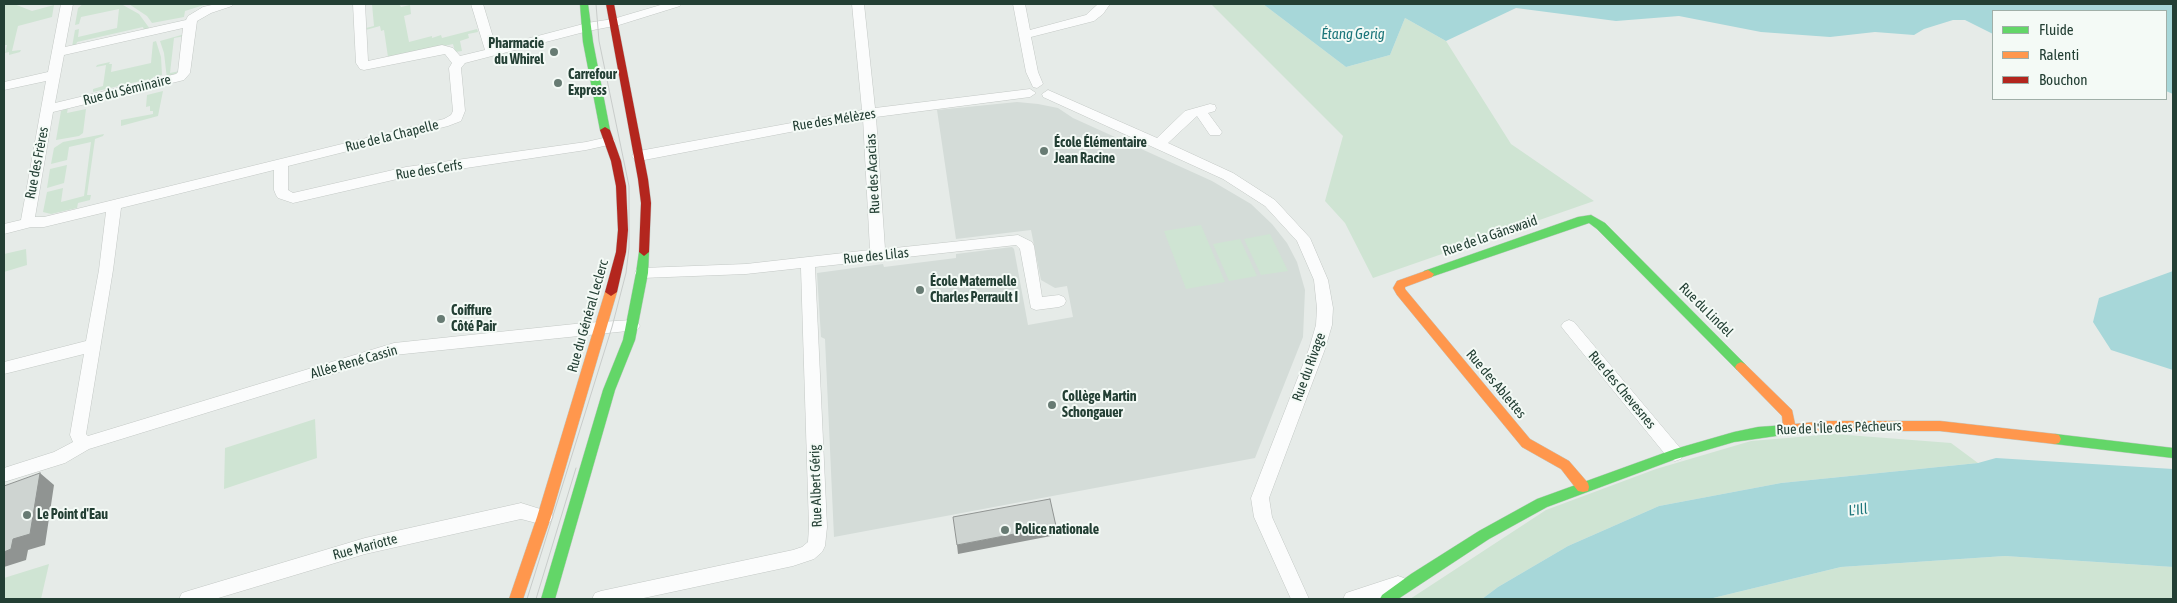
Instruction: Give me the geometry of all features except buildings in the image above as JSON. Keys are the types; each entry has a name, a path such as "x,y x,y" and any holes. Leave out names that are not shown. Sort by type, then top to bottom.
{"main road":[{"name":"Rue du Général Leclerc","path":"516,599 544,517 602,327 617,275 623,230 621,186 616,161 608,140 588,42 584,4"},
{"path":"548,599 609,390 632,326 642,274 646,238 646,203 639,156 615,22 610,4"},
{"name":"Rue de la Gänswaid","path":"1399,285 1407,280 1582,220 1591,219"},
{"name":"Rue du Lindel","path":"1591,219 1601,226 1788,414 1789,428"},
{"name":"Rue des Ablettes","path":"1399,285 1401,292 1526,443 1564,466 1584,487"},
{"name":"Rue de l'Île des Pêcheurs","path":"1387,599 1416,578 1542,503 1675,454 1734,436 1789,428 1868,425 1940,426 2173,453"}],"street":[{"name":"Rue des Frères","path":"31,222 28,221 28,214 67,4"},
{"path":"58,52 190,22 202,12 228,4"},
{"path":"358,4 362,63 364,66 442,49 449,51 458,62 491,51 587,26 615,22 676,4"},
{"path":"477,4 491,51"},
{"name":"Rue des Acacias","path":"858,4 870,113 878,256"},
{"path":"1019,4 1034,88"},
{"path":"1025,35 1090,18 1104,4"},
{"name":"Rue du Séminaire","path":"48,109 172,80 184,73 190,22"},
{"name":"Rue de la Chapelle","path":"31,222 44,222 453,120 458,116 460,107 455,72 458,62"},
{"path":"4,86 54,75"},
{"name":"Rue des Mélèzes","path":"639,156 870,113 1034,88 1038,97 1048,94"},
{"name":"Rue du Rivage","path":"1048,94 1228,176 1270,204 1303,238 1318,270 1323,290 1325,308 1320,339 1260,498 1263,517 1300,599"},
{"path":"1159,144 1190,114 1205,109 1216,132"},
{"name":"Rue des Cerfs","path":"281,163 281,190 284,195 293,198 406,172 586,146 608,140"},
{"path":"84,444 78,436 94,345 114,205"},
{"path":"4,229 31,222"},
{"name":"Rue des Lilas","path":"642,274 808,263 1018,240 1027,246 1036,304 1059,301"},
{"name":"Rue Albert Gérig","path":"601,599 794,558 808,553 816,546 818,541 808,263"},
{"name":"Allée René Cassin","path":"4,475 59,458 84,444 394,349 602,327 632,326"},
{"name":"Rue des Chevesnes","path":"1569,326 1675,454"},
{"path":"4,368 94,345"},
{"name":"Rue Mariotte","path":"188,599 397,538 512,512 528,512 544,517"},
{"name":"Rue de l'Île des Pêcheurs","path":"1352,599 1416,578"}],"shaded area":[{"path":"1017,102 1058,108 1073,118 1212,181 1251,204 1272,224 1287,243 1297,262 1305,290 1303,337 1255,458 834,537 825,339 821,337 817,273 883,264 884,267 956,258 956,254 1012,247 1014,249 1028,325 1073,317 1067,286 1055,288 1041,280 1031,230 956,239 937,110"}],"green space":[{"path":"4,4 14,4 32,11 54,5 52,17 18,26 12,51 21,50 9,55 9,52 5,53 7,45 4,45"},
{"path":"83,4 123,5 139,14 150,29 144,31 143,27 77,42 76,46 72,47 75,30 79,29 78,37 117,28 119,9 81,17 79,24 75,25 78,8"},
{"path":"129,4 207,4 185,11 184,17 152,23 147,16"},
{"path":"372,4 399,4 401,7 410,5 411,14 404,16 409,42 432,36 432,38 441,35 442,38 477,29 478,32 468,34 469,38 460,41 462,51 455,52 453,44 377,62 388,57 384,30 381,31 380,26 362,31 362,29 374,26"},
{"path":"1211,4 1263,4 1346,67 1390,55 1405,18 1446,41 1511,144 1594,201 1373,278 1345,223 1325,201 1343,136"},
{"path":"185,34 185,36 174,38 170,73 180,71 167,79 164,53 160,41"},
{"path":"156,41 161,57 162,75 153,77 152,82 149,83 149,79 93,92 93,89 103,86 106,65 96,67 97,65 110,62 109,64 112,64 111,72 151,63 153,42"},
{"path":"163,91 158,116 121,126 121,120 153,114 153,111 150,111 150,106 146,107 147,95"},
{"path":"68,108 67,113 86,109 83,133 79,136 56,140 61,111"},
{"path":"104,134 95,139 87,195 91,195 90,200 78,203 77,208 51,214 43,212 47,192 63,188 61,202 84,196 91,142 69,147 67,160 51,164 54,148 63,142"},
{"path":"67,165 64,183 47,188 50,169"},
{"path":"1201,225 1225,282 1186,289 1164,231"},
{"path":"1270,234 1288,271 1261,275 1244,239"},
{"path":"1240,239 1257,276 1229,281 1213,244"},
{"path":"26,249 27,265 4,272 4,254"},
{"path":"315,419 317,458 224,489 225,448"},
{"path":"1834,434 1951,443 1978,463 1781,483 1659,506 1568,546 1498,587 1482,599 1410,599 1546,510 1656,469 1751,441"},
{"path":"2005,556 2173,567 2173,599 1709,599 1841,567"},
{"path":"49,564 41,599 4,599 4,578"}],"water":[{"name":"Étang Gerig","path":"1263,4 2173,4 2173,94 2167,91 2167,10 1992,10 1992,34 1965,20 1953,20 1924,29 1914,35 1875,32 1830,37 1761,32 1679,16 1616,21 1516,8 1446,41 1405,18 1390,55 1346,67"},
{"path":"2173,271 2173,370 2111,350 2093,322 2099,298"},
{"name":"L'Ill","path":"1996,458 2173,469 2173,567 2005,556 1841,567 1709,599 1482,599 1498,587 1568,546 1659,506 1781,483 1978,463"}],"tram line":[{"path":"527,599 612,327 626,273 629,248 629,186 599,41 596,4"},
{"path":"536,599 576,468"}],"traffic: fast":[{"path":"584,4 588,42 605,130"},
{"path":"1428,274 1582,220 1591,219 1601,226 1741,367"},
{"path":"548,599 609,390 629,340 642,273 644,252"},
{"path":"1387,599 1416,578 1484,535 1542,503 1675,454 1734,437 1758,432 1786,430"},
{"path":"2055,439 2173,453"}],"traffic: slow":[{"path":"1428,274 1401,284 1399,288 1401,292 1526,443 1565,465 1583,487"},
{"path":"516,599 544,517 611,292"},
{"path":"1741,367 1788,414 1789,428"},
{"path":"1786,430 1826,426 1940,426 2055,439"}],"traffic: jam":[{"path":"610,4 643,179 646,203 644,252"},
{"path":"605,130 616,161 621,186 623,230 621,252 611,292"}],"place":[{"name":"Pharmacie du Whirel","path":"554,52"},
{"name":"Carrefour Express","path":"558,83"},
{"name":"École Élémentaire Jean Racine","path":"1044,151"},
{"name":"École Maternelle Charles Perrault I","path":"920,290"},
{"name":"Coiffure Côté Pair","path":"441,319"},
{"name":"Collège Martin Schongauer","path":"1052,405"},
{"name":"Le Point d'Eau","path":"27,515"},
{"name":"Police nationale","path":"1005,530"}]}
